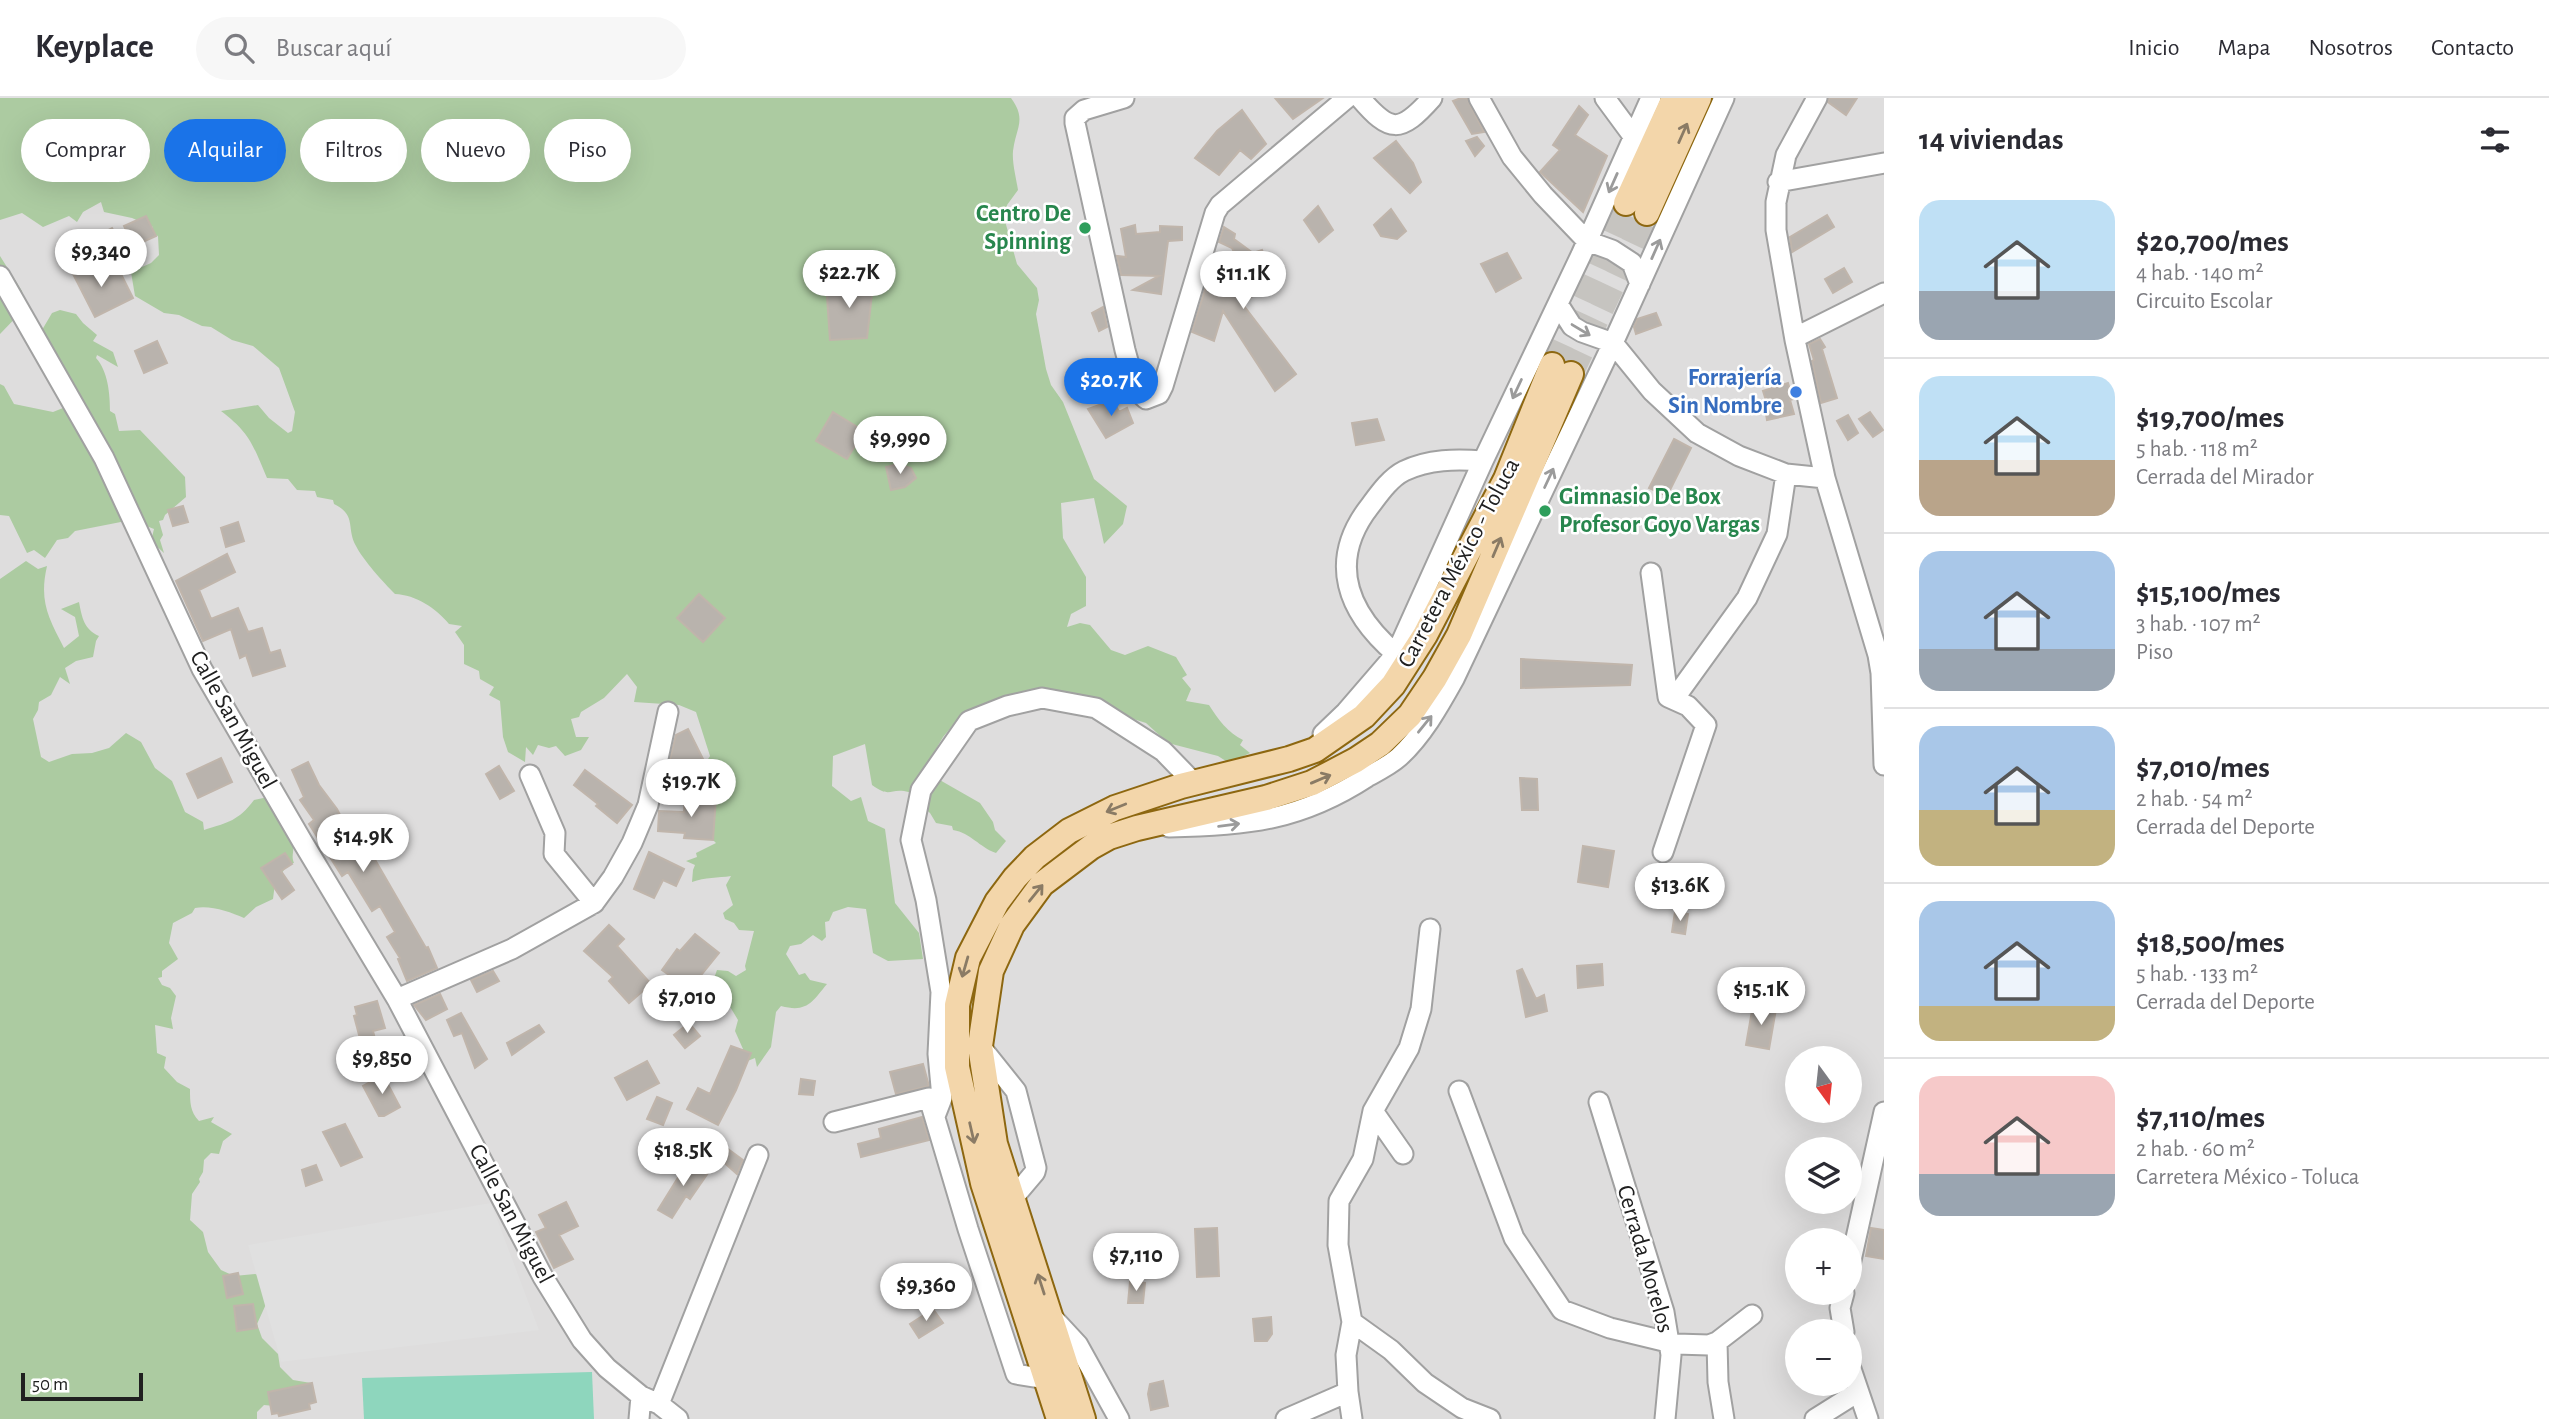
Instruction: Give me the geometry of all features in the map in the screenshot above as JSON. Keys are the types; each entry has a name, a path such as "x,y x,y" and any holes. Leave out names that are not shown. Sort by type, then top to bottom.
{"main road":[{"path":"1674,98 1637,208 1699,98"},
{"name":"Carretera México - Toluca","path":"1059,1419 983,1183 957,1067 957,1005 964,970 975,941 997,902 1015,878 1035,857 1069,831 1115,807 1194,783 1300,756 1332,741 1364,716 1409,663 1562,369 1459,635 1410,715 1380,744 1356,761 1312,783 1266,798 1137,828 1109,837 1091,847 1042,884 1021,911 991,971 980,1046 995,1144 1083,1419"}],"street":[{"path":"1124,98 1084,110 1075,118 1075,123 1125,350 1136,390 1146,399 1159,394 1163,386 1220,205 1347,98"},
{"path":"1360,98 1384,123 1392,125 1410,119 1432,98"},
{"path":"1479,98 1524,174 1587,241 1612,250 1632,263 1640,284"},
{"path":"1605,98 1633,136"},
{"path":"1300,756 1346,712 1396,654 1651,98"},
{"path":"1137,828 1224,826 1294,814 1338,796 1399,757 1433,715 1454,679 1613,344 1724,98"},
{"path":"1817,98 1786,155 1778,183 1776,230 1795,340 1825,478 1883,674 1884,765"},
{"path":"1778,183 1884,163"},
{"name":"Calle San Miguel","path":"0,276 104,458 202,669 397,999 555,1297 582,1340 607,1368 678,1419"},
{"path":"1795,340 1884,293"},
{"path":"1558,304 1572,326 1613,344 1652,391 1697,433 1739,456 1786,474 1825,478"},
{"path":"1396,654 1375,636 1350,597 1346,550 1356,523 1382,490 1401,472 1453,459 1483,461"},
{"path":"1674,699 1747,598 1777,534 1786,474"},
{"path":"1651,573 1668,697 1688,706 1706,725 1663,852"},
{"path":"834,1122 932,1107 943,1098 938,1054 941,992 926,900 911,840 921,790 969,721 1007,706 1042,698 1096,708 1163,751 1194,783"},
{"path":"397,999 512,949 594,903 620,866 648,805 668,712"},
{"path":"530,775 555,833 554,854 594,903"},
{"path":"1352,1419 1346,1355 1352,1322 1338,1245 1339,1201 1363,1159 1373,1111 1409,1048 1421,1009 1430,929"},
{"path":"980,1046 1017,1091 1036,1168 1013,1198"},
{"path":"1459,1091 1514,1238 1562,1310 1610,1328 1669,1343 1709,1345 1717,1342 1752,1315"},
{"name":"Cerrada Morelos","path":"1599,1102 1664,1312 1671,1354 1665,1419"},
{"path":"932,1107 968,1229 1016,1374 1046,1379"},
{"path":"1373,1111 1403,1154"},
{"path":"1858,1228 1884,1112"},
{"path":"639,1419 650,1400 758,1155"},
{"path":"1052,1317 1078,1345 1119,1419"},
{"path":"1352,1322 1391,1350 1425,1383 1462,1408 1490,1419"},
{"path":"1717,1342 1718,1382 1724,1419"},
{"path":"1286,1419 1348,1392"},
{"path":"1815,1419 1852,1396"},
{"path":"1859,1396 1868,1419"}],"shaded area":[{"path":"0,98 1884,98 1884,1419 23,1419 0,1333"},
{"path":"491,1203 539,1330 281,1362 248,1245"}],"green space":[{"path":"0,98 1011,98 1019,118 1013,156 1018,190 1007,205 1005,221 1017,264 1037,288 1039,300 1036,314 1046,369 1051,385 1063,402 1094,479 1127,506 1123,524 1104,544 1094,498 1061,503 1063,538 1086,577 1086,606 1071,614 1067,627 1080,623 1090,625 1111,650 1125,655 1148,646 1176,657 1187,675 1182,678 1191,689 1186,701 1209,705 1228,730 1243,740 1240,745 1250,753 1229,763 1218,756 1168,743 1146,723 1108,711 1046,709 1005,702 965,711 943,737 928,763 938,779 980,803 993,822 995,830 1006,841 996,853 965,834 953,830 952,826 936,823 930,813 915,800 921,796 904,791 886,792 872,785 865,744 833,756 832,786 851,801 861,797 868,821 885,829 895,903 919,933 923,959 888,961 873,953 866,909 848,907 833,912 829,921 825,922 826,937 822,941 813,935 801,944 790,946 786,954 799,975 805,973 810,980 827,984 813,1001 803,1007 781,1006 776,1012 771,1047 757,1067 755,1058 745,1062 735,1031 738,1020 729,1005 724,1002 723,992 712,984 717,970 728,971 736,976 746,970 754,931 739,930 734,923 725,919 723,913 733,905 726,885 731,876 692,882 695,865 686,861 697,857 696,853 716,843 705,832 716,787 706,785 710,771 703,767 710,756 696,712 679,705 634,702 637,687 627,674 604,698 581,712 579,717 571,719 576,737 589,737 581,750 565,756 556,746 549,748 538,745 533,755 526,747 525,762 508,752 503,737 500,701 489,695 494,687 480,679 479,671 464,664 464,645 455,632 462,626 449,624 432,608 418,600 395,594 359,552 346,513 334,504 333,500 317,497 315,491 297,490 288,479 267,478 250,440 221,411 258,405 288,433 292,431 295,412 279,368 253,346 232,340 211,327 202,326 179,315 164,313 135,296 131,272 151,263 159,255 158,236 149,233 153,227 132,218 104,212 101,202 83,212 77,222 69,216 43,227 22,213 0,220"},
{"path":"0,256 22,291 25,308 0,334"},
{"path":"60,310 76,314 97,335 93,341 113,352 118,367 97,355 96,358 106,376 110,411 115,414 119,431 140,430 185,477 186,497 159,521 164,553 151,541 154,529 131,520 75,531 68,538 57,540 45,558 34,550 27,553 9,516 0,515 0,384 4,386 14,404 53,412 63,408 70,413 42,330 52,313"},
{"path":"26,561 38,569 47,566 44,589 46,608 64,648 79,636 75,617 61,609 79,602 84,622 99,636 93,657 76,661 65,668 70,684 60,677 51,695 39,702 33,719 41,757 49,762 72,754 92,753 109,748 126,733 141,742 155,768 172,781 185,812 203,822 204,830 232,820 254,800 268,797 279,823 292,842 294,863 288,864 275,883 273,899 256,907 244,918 201,907 195,908 192,913 173,923 169,943 178,959 162,971 162,977 158,978 162,985 170,988 176,996 171,1018 173,1029 155,1025 157,1053 166,1057 164,1068 177,1082 190,1089 191,1106 196,1118 199,1121 214,1117 211,1122 232,1134 223,1141 219,1154 211,1153 204,1160 200,1182 192,1194 190,1220 203,1232 208,1252 221,1270 234,1276 255,1274 267,1277 267,1302 257,1324 262,1338 278,1354 280,1367 293,1380 311,1383 306,1391 285,1407 264,1405 257,1412 257,1419 0,1419 0,579"},
{"path":"592,1372 594,1419 364,1419 362,1378"}],"building":[{"path":"1275,98 1323,98 1293,119"},
{"path":"1467,98 1484,132 1472,134 1453,101"},
{"path":"1829,98 1857,98 1846,115 1828,102"},
{"path":"1579,106 1588,115 1575,135 1607,156 1583,212 1540,172 1560,150 1553,145"},
{"path":"1242,110 1266,144 1251,159 1240,150 1219,175 1195,158 1217,131"},
{"path":"1477,137 1484,146 1475,156 1466,141"},
{"path":"1396,141 1413,163 1421,182 1410,193 1374,158"},
{"path":"1318,206 1333,230 1319,242 1304,220"},
{"path":"1391,209 1406,231 1397,239 1381,236 1374,225"},
{"path":"1827,215 1834,227 1792,252 1790,237"},
{"path":"146,216 156,236 134,246 124,226"},
{"path":"1135,225 1136,234 1160,232 1160,226 1182,227 1182,240 1168,241 1161,294 1133,290 1159,276 1121,275 1117,256 1126,257 1121,229"},
{"path":"1224,227 1235,234 1234,239 1253,253 1262,250 1276,284 1241,302 1296,374 1275,391 1223,311 1214,341 1192,332 1210,273 1251,286 1232,248 1219,242"},
{"path":"112,228 118,240 107,246 101,234"},
{"path":"1507,253 1521,278 1496,292 1481,264"},
{"path":"91,260 100,279 119,270 133,298 95,317 71,270"},
{"path":"1844,268 1852,282 1833,293 1825,279"},
{"path":"826,282 873,285 867,338 830,340"},
{"path":"1103,307 1107,327 1099,331 1092,313"},
{"path":"1656,313 1661,325 1636,334 1634,327 1637,319"},
{"path":"1820,339 1825,347 1822,349 1837,398 1821,403 1809,344"},
{"path":"157,341 167,363 144,373 135,351"},
{"path":"1788,383 1794,414 1767,420 1765,408 1768,407 1763,391"},
{"path":"1113,400 1119,412 1127,408 1133,423 1106,438 1088,409"},
{"path":"833,412 864,431 847,459 816,441"},
{"path":"1870,412 1883,430 1873,437 1859,419"},
{"path":"1848,415 1858,433 1848,440 1837,421"},
{"path":"1377,419 1384,440 1356,445 1352,423"},
{"path":"1674,439 1691,448 1667,496 1649,488"},
{"path":"898,464 911,468 916,478 905,487 891,490 886,467"},
{"path":"183,506 188,522 173,526 168,510"},
{"path":"238,522 244,541 226,547 221,528"},
{"path":"227,554 235,572 199,590 211,619 238,608 248,632 262,628 270,653 280,650 285,666 253,676 246,655 240,658 231,629 203,641 176,581"},
{"path":"699,594 725,618 703,642 677,618"},
{"path":"1521,659 1632,665 1630,685 1521,688"},
{"path":"688,729 712,777 685,791 686,771 678,775 670,759 676,735"},
{"path":"221,758 232,782 198,798 187,774"},
{"path":"308,762 355,844 363,839 426,948 428,947 437,968 407,981 398,959 400,958 387,937 395,932 380,906 372,911 348,872 342,876 309,824 314,820 300,800 304,797 292,770"},
{"path":"499,766 514,791 500,799 486,774"},
{"path":"585,770 632,805 617,823 574,785"},
{"path":"1520,778 1537,779 1538,810 1522,810"},
{"path":"685,795 716,797 713,840 684,838 685,833 658,831 659,811 684,812"},
{"path":"1583,846 1614,851 1608,887 1578,882"},
{"path":"649,852 684,869 676,886 663,880 654,898 634,889"},
{"path":"285,853 292,864 281,871 294,890 282,899 261,868"},
{"path":"1675,912 1688,914 1685,934 1672,932"},
{"path":"609,925 624,939 617,946 651,984 629,1003 609,981 613,977 584,951"},
{"path":"695,934 719,953 697,980 725,995 715,1013 692,1001 696,994 662,970 677,949 680,951"},
{"path":"1602,964 1603,985 1578,988 1577,966"},
{"path":"1522,969 1536,999 1544,995 1547,1011 1526,1017 1517,971"},
{"path":"493,971 499,981 477,992 471,980"},
{"path":"440,994 447,1009 426,1020 414,1005"},
{"path":"377,1001 385,1028 373,1031 376,1043 362,1046 354,1016 357,1015 355,1007"},
{"path":"1753,1005 1776,1009 1769,1049 1746,1045"},
{"path":"461,1013 487,1059 475,1068 462,1033 454,1036 447,1020"},
{"path":"689,1023 700,1036 685,1048 674,1035"},
{"path":"539,1025 544,1032 512,1055 507,1043"},
{"path":"731,1046 751,1053 718,1125 687,1109 698,1088 710,1094"},
{"path":"647,1061 659,1083 627,1100 615,1078"},
{"path":"923,1064 929,1086 896,1094 890,1072"},
{"path":"383,1075 400,1107 379,1116 363,1086"},
{"path":"801,1079 815,1081 813,1095 799,1094"},
{"path":"657,1097 672,1103 663,1125 647,1119"},
{"path":"922,1117 929,1140 861,1157 858,1144 881,1138 879,1129"},
{"path":"345,1124 362,1157 341,1166 323,1132"},
{"path":"728,1149 743,1160 737,1174 720,1159"},
{"path":"689,1160 708,1173 690,1199 686,1196 672,1218 658,1210"},
{"path":"316,1165 322,1180 306,1186 302,1170"},
{"path":"566,1202 578,1226 559,1235 573,1259 554,1268 536,1232 546,1228 539,1215"},
{"path":"1217,1228 1219,1276 1197,1277 1195,1229"},
{"path":"1871,1228 1884,1230 1884,1259 1866,1256"},
{"path":"238,1273 243,1294 227,1298 223,1276"},
{"path":"1130,1282 1145,1283 1143,1303 1128,1303"},
{"path":"253,1304 257,1328 237,1331 234,1306"},
{"path":"933,1309 943,1323 919,1338 910,1324"},
{"path":"1271,1317 1272,1334 1267,1341 1255,1341 1253,1319"},
{"path":"1163,1381 1168,1406 1151,1410 1148,1394 1150,1384"},
{"path":"312,1383 316,1402 309,1404 310,1409 279,1416 278,1413 272,1414 268,1392"}],"tunnel":[{"path":"1552,365 1626,203"},
{"path":"1571,374 1647,213"}],"place":[{"name":"Centro De Spinning","path":"1085,228"},
{"name":"Forrajería Sin Nombre","path":"1796,392"},
{"name":"Gimnasio De Box Profesor Goyo Vargas","path":"1545,511"}]}
